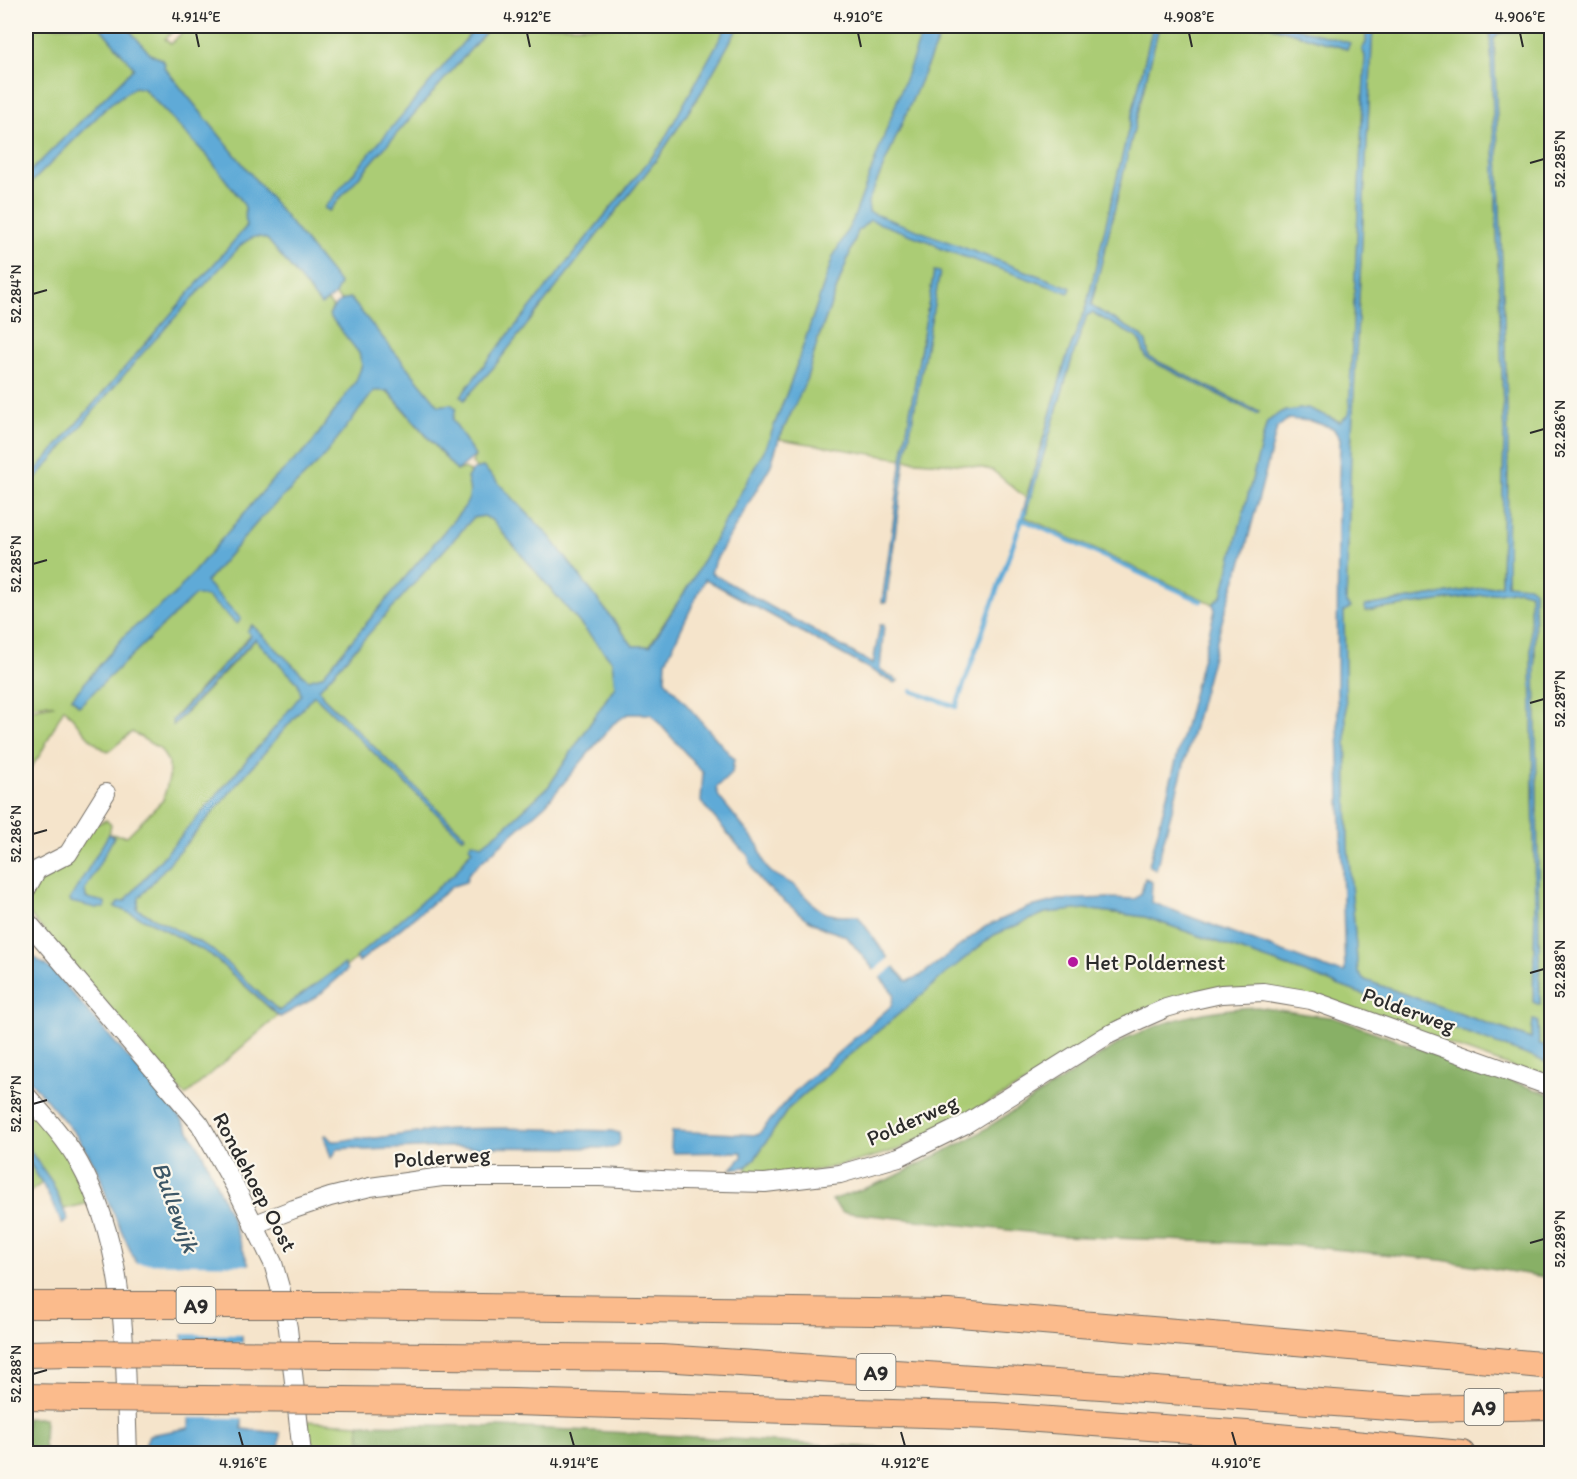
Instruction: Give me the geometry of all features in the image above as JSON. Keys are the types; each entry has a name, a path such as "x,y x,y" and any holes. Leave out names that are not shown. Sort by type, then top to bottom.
{"highway":[{"name":"A9","path":"26,1305 333,1305 948,1313 1551,1366"},
{"name":"A9","path":"26,1354 661,1358 1416,1409 1551,1407"},
{"name":"A9","path":"26,1397 513,1402 995,1416 1246,1434 1462,1454"}],"street":[{"path":"26,890 37,870 68,854 106,793"},
{"name":"Rondehoep Oost","path":"26,920 200,1124 236,1188 273,1263 281,1291 288,1329 302,1454"},
{"name":"Polderweg","path":"253,1225 340,1194 380,1185 442,1177 600,1177 765,1183 840,1174 899,1157 964,1125 1106,1036 1141,1019 1166,1008 1221,994 1263,992 1311,1000 1551,1087"},
{"path":"26,1095 44,1114 79,1161 89,1182 111,1245 122,1312 128,1454"}],"green space":[{"path":"26,26 99,26 134,68 26,176"},
{"path":"126,26 178,26 165,39 171,44 188,26 477,26 325,208 329,211 491,26 727,26 660,147 484,365 461,396 464,399 493,368 660,155 702,91 739,26 904,26 921,39 853,220 833,257 791,382 766,447 691,582 649,646 633,646 550,537 483,467 476,468 472,463 475,456 453,420 451,404 439,406 350,298 341,301 335,295 340,284 164,67 165,64 161,59 150,54"},
{"path":"944,26 1153,26 1087,304 1066,359 1026,498 992,470 967,465 905,460 939,272 934,272 902,459 779,439 806,381 818,340 858,231 870,219 933,243 939,248 1069,292 1071,288 869,213 868,202"},
{"path":"1159,26 1270,26 1347,49 1349,43 1288,26 1366,26 1366,43 1362,49 1365,56 1349,414 1341,422 1308,408 1281,412 1267,422 1222,596 1213,604 1025,517 1087,315 1093,313 1138,338 1147,359 1257,414 1259,412 1149,357 1146,342 1141,335 1091,306"},
{"path":"1373,26 1490,26 1504,436 1501,585 1366,606 1365,611 1519,590 1530,593 1535,906 1533,1002 1540,1004 1534,590 1528,586 1507,585 1508,435 1494,39 1499,33 1551,29 1551,1050 1539,1043 1533,1020 1532,1039 1365,980 1358,973 1348,846 1344,612 1350,607 1346,603 1351,451"},
{"path":"135,87 144,89 209,158 245,206 246,227 26,482 26,188 110,104"},
{"path":"259,236 268,240 321,304 328,301 333,307 329,315 359,353 362,365 356,381 310,446 270,483 174,595 126,634 72,698 79,706 195,595 207,597 237,624 240,619 206,582 260,519 321,460 374,390 387,391 457,471 465,468 470,473 467,478 470,500 322,676 308,680 252,625 251,635 172,720 174,725 256,639 298,683 302,695 125,901 118,902 116,907 153,923 210,954 278,1016 185,1096 26,910 26,881 90,827 106,820 111,825 109,834 127,836 163,800 169,778 169,763 160,749 132,732 108,752 89,737 64,708 40,755 26,774 26,710 53,705 48,703 26,707 26,489 152,342 242,244","holes":["109,834 114,837 85,890 86,898 104,902 70,899"]},
{"path":"484,516 492,520 612,661 615,686 549,786 506,826 482,845 472,849 455,873 346,967 344,964 279,1011 210,948 137,909 139,898 314,695 462,838 465,836 323,697 319,689 473,518"},
{"path":"1085,909 1145,917 1297,970 1551,1064 1551,1081 1324,1000 1202,991 900,1149 819,1170 747,1176 746,1167 756,1157 788,1109 942,976 994,935 1045,913"},
{"path":"1257,1007 1332,1017 1551,1095 1551,1278 1441,1260 1293,1245 1063,1236 842,1212 832,1200 890,1179 971,1138 1129,1037 1192,1016"},
{"path":"26,1101 66,1148 89,1203 64,1209 52,1182 26,1145"},
{"path":"26,1157 42,1183 26,1195"},
{"path":"26,1418 45,1418 44,1445 47,1453 26,1453"},
{"path":"305,1421 359,1424 360,1441 466,1453 311,1453"},
{"path":"359,1424 581,1430 950,1453 466,1454 360,1441"}],"water":[{"path":"99,26 126,26 150,54 161,59 165,64 164,67 340,284 335,295 321,305 268,240 251,238 242,244 141,355 26,489 26,482 246,227 245,207 209,158 144,89 135,87 110,104 26,188 26,176 134,68"},
{"path":"477,26 491,26 329,211 324,208"},
{"path":"727,26 739,26 702,91 660,155 493,368 464,400 461,396 484,365 660,147"},
{"path":"904,26 944,26 868,202 869,212 1071,288 1069,293 939,248 933,243 870,220 858,231 818,339 806,381 779,439 771,465 714,563 711,573 873,664 880,625 884,625 880,669 898,681 895,683 705,579 666,661 665,680 734,759 732,773 716,788 719,797 758,845 766,867 772,873 794,885 825,913 858,916 897,971 907,981 920,976 985,927 1027,908 1059,900 1135,899 1141,894 1145,878 1152,882 1151,902 1331,970 1345,972 1337,689 1340,439 1333,428 1310,421 1288,419 1277,428 1243,558 1224,614 1156,870 1149,865 1215,610 1213,604 1222,595 1267,422 1281,412 1308,408 1340,422 1349,414 1365,56 1362,49 1366,43 1366,26 1373,26 1351,451 1346,603 1351,607 1344,612 1348,846 1358,973 1365,980 1531,1039 1533,1020 1538,1021 1539,1043 1551,1050 1551,1064 1297,970 1145,917 1085,909 1045,913 994,935 837,1065 788,1109 756,1157 746,1167 731,1169 742,1157 742,1152 674,1153 671,1148 672,1131 758,1135 796,1090 891,1006 894,994 846,936 825,929 805,918 761,882 748,855 701,802 703,773 651,714 628,714 613,724 546,804 469,873 466,882 453,886 359,962 355,958 455,873 472,850 469,847 471,842 482,845 549,786 615,686 612,661 492,520 484,516 473,518 319,689 323,697 465,836 462,838 314,695 139,898 137,909 210,948 279,1011 344,964 347,970 317,997 280,1017 210,954 153,923 115,907 118,902 125,901 272,731 301,695 298,683 255,639 173,725 172,721 251,636 247,631 252,625 308,680 322,676 463,509 470,494 467,478 475,469 483,467 550,537 633,646 650,646 691,582 766,447 791,382 833,257 853,220 920,39"},
{"path":"1153,26 1159,26 1091,306 1141,335 1146,342 1149,357 1259,412 1257,414 1147,359 1138,338 1093,313 1087,315 1025,517 1022,515 1066,359 1087,304"},
{"path":"1270,26 1288,26 1350,43 1347,49"},
{"path":"1490,26 1494,26 1494,30 1551,26 1551,29 1499,33 1494,39 1508,435 1507,584 1528,586 1534,590 1540,1005 1533,1002 1535,906 1530,593 1519,590 1365,611 1365,606 1501,585 1504,436"},
{"path":"934,271 940,272 905,460 886,603 882,602 902,459"},
{"path":"350,298 439,406 451,404 456,408 453,420 475,456 457,471 388,391 374,391 321,460 260,519 206,582 241,619 237,624 207,597 195,595 79,706 72,698 126,634 174,595 270,483 310,446 356,381 362,365 359,353 329,315 337,304"},
{"path":"109,834 114,837 85,890 86,898 105,902 105,908 71,902 70,899"},
{"name":"Bullewijk","path":"26,951 53,971 183,1121 202,1152 230,1215 256,1284 242,1287 242,1429 280,1433 279,1453 142,1453 149,1435 189,1428 190,1391 181,1388 185,1287 146,1285 108,1201 98,1170 77,1136 26,1076"},
{"path":"448,1129 612,1131 619,1133 620,1140 618,1146 612,1148 337,1149 331,1158 324,1136 336,1141"},
{"path":"26,1145 52,1182 68,1220 62,1223 26,1157"}],"pier":[{"path":"890,957 896,965 878,979 872,972"},
{"path":"132,1263 252,1265 259,1285 245,1289 246,1335 180,1334 182,1290 145,1288"},
{"path":"180,1342 246,1343 246,1418 186,1418 187,1393 178,1389"}],"waterway":[{"path":"1024,512 1022,519 1201,601"},
{"path":"912,691 956,707 1022,519"}],"place":[{"name":"Het Poldernest","path":"1073,962"}]}
